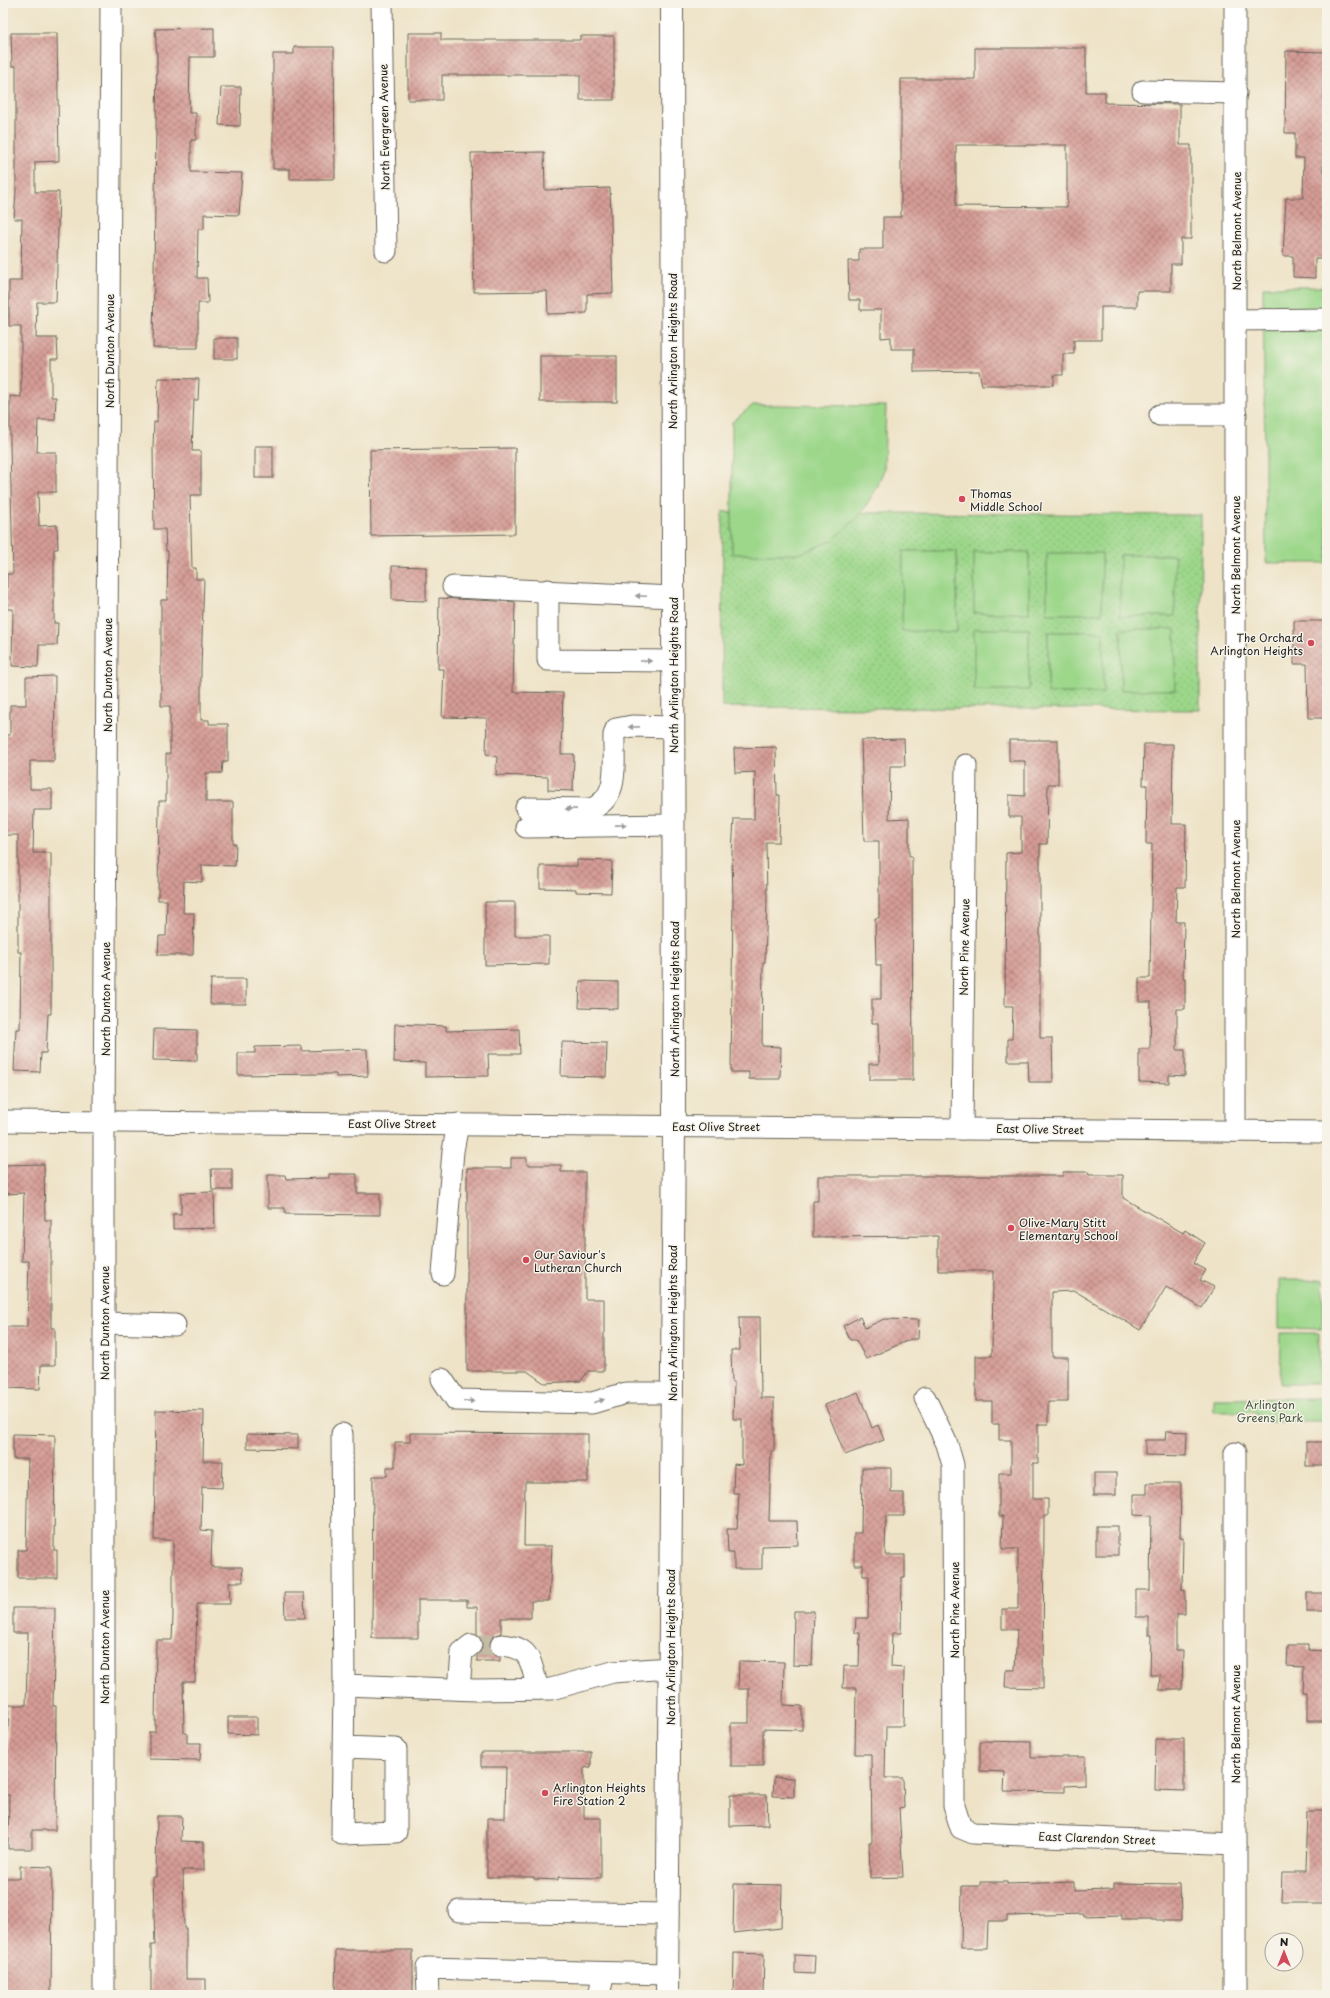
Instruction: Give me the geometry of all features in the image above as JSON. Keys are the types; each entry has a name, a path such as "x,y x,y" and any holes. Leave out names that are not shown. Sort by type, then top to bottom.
{"main road":[{"name":"North Arlington Heights Road","path":"667,1985 674,1126 672,3"}],"street":[{"name":"North Dunton Avenue","path":"104,1995 104,1121 111,3"},
{"name":"North Evergreen Avenue","path":"382,3 386,251"},
{"name":"North Belmont Avenue","path":"1235,3 1235,1131"},
{"path":"1143,91 1236,92"},
{"path":"1236,320 1327,319"},
{"path":"1160,415 1236,415"},
{"path":"453,587 548,590 673,597"},
{"path":"548,590 548,660 673,661"},
{"path":"673,727 632,726 616,729 614,735 611,791 606,800 599,806 591,810 526,817 674,825"},
{"name":"North Pine Avenue","path":"962,1129 966,766"},
{"name":"East Olive Street","path":"3,1121 1327,1132"},
{"path":"443,1274 453,1151 458,1124"},
{"path":"104,1323 175,1325"},
{"path":"442,1379 456,1400 592,1403 626,1393 672,1393"},
{"name":"North Pine Avenue","path":"925,1398 947,1444 953,1465 954,1806 961,1828"},
{"path":"342,1434 344,1685 343,1747 342,1834 396,1832 396,1749 343,1747"},
{"name":"North Belmont Avenue","path":"1235,1452 1236,1995"},
{"path":"460,1689 462,1652 471,1645"},
{"path":"501,1645 519,1648 525,1652 538,1689"},
{"path":"344,1685 460,1689 551,1689 613,1672 670,1668"},
{"name":"East Clarendon Street","path":"961,1828 973,1834 1235,1844"},
{"path":"459,1911 668,1914"},
{"path":"428,1995 427,1968 604,1973 667,1985"},
{"path":"598,1995 604,1973"}],"green space":[{"path":"1263,287 1327,287 1327,563 1266,563"},
{"path":"753,405 886,406 884,469 877,488 860,515 833,540 799,554 732,554 732,422"},
{"path":"723,512 1201,515 1200,710 722,707"},
{"path":"903,551 957,551 957,632 902,631"},
{"path":"974,552 1029,552 1029,613 974,613"},
{"path":"1047,553 1102,553 1102,614 1047,614"},
{"path":"1120,555 1175,555 1175,616 1120,616"},
{"path":"974,629 1029,629 1029,690 974,690"},
{"path":"1121,629 1175,629 1175,690 1121,690"},
{"path":"1048,632 1103,632 1103,693 1048,693"},
{"path":"1279,1280 1323,1280 1322,1329 1279,1328"},
{"path":"1325,1305 1327,1305 1327,1391 1325,1391"},
{"path":"1281,1333 1319,1333 1319,1384 1280,1384"},
{"name":"Arlington Greens Park","path":"1327,1398 1327,1422 1259,1422 1258,1416 1252,1412 1213,1412 1213,1399"}],"building":[{"path":"214,28 214,57 190,57 189,113 196,113 196,140 191,140 191,172 242,173 239,215 204,214 204,229 198,229 197,278 207,278 208,303 198,303 198,348 153,348 157,57 155,29"},
{"path":"11,33 57,33 59,161 35,162 35,192 59,192 56,302 37,302 36,338 57,338 58,359 51,359 51,397 56,397 55,420 38,420 37,452 56,452 56,492 38,492 39,526 57,525 58,549 54,549 54,623 58,623 57,645 39,645 38,667 12,666 13,609 7,609 7,574 13,574 10,396 21,397 21,326 9,326 9,281 21,281 22,219 14,219 16,191 16,66 12,66"},
{"path":"408,33 441,33 441,40 580,40 580,36 614,36 614,100 580,100 580,75 442,75 442,100 408,100"},
{"path":"294,47 334,47 335,179 290,179 290,169 273,169 273,54 294,54"},
{"path":"975,48 1086,48 1086,92 1105,92 1105,103 1180,104 1180,145 1191,145 1191,239 1181,239 1181,264 1171,264 1171,291 1137,291 1137,307 1101,307 1101,340 1074,340 1074,354 1063,354 1063,375 1054,375 1054,385 982,385 979,371 914,372 914,349 891,349 891,337 881,338 881,310 860,310 860,300 849,300 848,261 859,261 859,249 883,249 883,217 901,217 901,79 975,79","holes":["956,145 1067,145 1067,207 956,206"]},
{"path":"1286,51 1327,52 1327,85 1324,85 1323,171 1327,171 1327,258 1315,258 1315,278 1293,277 1293,256 1283,256 1286,198 1303,198 1304,158 1295,158 1295,133 1285,133"},
{"path":"221,87 241,87 240,126 219,125"},
{"path":"544,152 545,190 610,188 613,293 587,294 587,313 548,314 547,291 474,292 471,153"},
{"path":"214,338 237,338 237,359 214,359"},
{"path":"540,356 617,356 617,402 540,402"},
{"path":"158,378 199,379 198,400 194,400 192,451 201,451 201,495 190,495 192,568 196,568 196,579 204,579 201,720 209,720 209,724 228,724 228,762 223,762 222,773 206,773 206,802 233,802 233,844 236,844 235,866 202,865 202,882 184,881 183,913 194,913 193,955 158,955 159,936 166,936 167,900 158,900 159,801 166,801 166,754 170,754 170,706 161,706 161,600 167,600 168,551 166,551 165,529 154,529 153,447 154,422 157,422"},
{"path":"255,446 273,446 273,478 255,478"},
{"path":"515,448 515,534 371,536 370,450"},
{"path":"392,566 426,567 426,601 392,600"},
{"path":"439,598 515,602 513,692 563,693 561,754 574,754 573,791 548,790 548,777 496,775 497,757 486,754 487,718 442,717 444,669 438,669"},
{"name":"The Orchard Arlington Heights","path":"1294,621 1327,621 1327,718 1308,718 1307,664 1294,664"},
{"path":"55,676 54,761 30,761 30,789 52,789 52,810 34,810 33,853 51,853 51,1014 48,1014 46,1053 41,1053 40,1072 14,1071 16,1029 20,1029 21,952 18,952 18,835 3,835 6,735 10,735 10,705 26,705 26,677"},
{"path":"904,739 905,766 890,766 889,819 909,818 909,856 912,856 913,1080 869,1080 869,1064 879,1064 878,1023 872,1023 872,999 881,999 881,965 876,965 875,918 879,918 879,841 864,841 861,740"},
{"path":"1009,740 1058,740 1058,784 1048,784 1047,844 1040,844 1040,1038 1052,1038 1053,1082 1029,1082 1028,1061 1008,1061 1008,1039 1012,1039 1013,1006 1005,1006 1006,853 1021,852 1021,817 1009,817 1009,795 1025,796 1025,761 1009,761"},
{"path":"1144,744 1173,744 1172,824 1186,824 1185,887 1177,887 1176,922 1184,922 1183,978 1185,978 1185,1009 1177,1009 1177,1050 1185,1050 1185,1076 1169,1075 1169,1083 1139,1082 1139,1049 1150,1049 1151,1002 1139,1002 1139,978 1150,978 1152,844 1146,844 1147,785 1143,785"},
{"path":"776,747 777,795 780,795 779,842 766,842 767,901 765,962 763,962 762,1046 781,1047 780,1079 749,1079 749,1072 731,1072 733,901 732,853 734,819 754,819 755,772 735,773 734,748"},
{"path":"577,860 612,861 611,893 576,892 576,889 540,888 540,866 577,866"},
{"path":"485,902 515,902 515,936 549,936 549,964 485,965"},
{"path":"211,979 246,979 246,1004 210,1004"},
{"path":"580,981 618,982 618,1009 579,1008"},
{"path":"395,1024 446,1026 446,1031 519,1029 520,1054 488,1054 489,1076 425,1077 425,1063 394,1062"},
{"path":"154,1029 197,1030 197,1061 153,1060"},
{"path":"562,1042 607,1043 606,1077 561,1076"},
{"path":"302,1046 302,1051 367,1049 368,1076 336,1077 336,1074 238,1075 238,1053 255,1053 255,1047"},
{"name":"Our Saviour's Lutheran Church","path":"511,1158 527,1158 527,1165 561,1165 561,1172 585,1172 585,1299 604,1299 604,1371 588,1371 581,1381 544,1383 527,1371 467,1371 467,1168 511,1168"},
{"path":"44,1164 45,1220 51,1220 51,1328 55,1328 55,1365 41,1365 40,1389 3,1388 3,1327 27,1327 29,1261 22,1261 24,1193 5,1194 4,1165"},
{"path":"211,1169 232,1169 232,1190 212,1190"},
{"name":"Olive-Mary Stitt Elementary School","path":"1063,1172 1088,1172 1089,1175 1123,1175 1123,1198 1183,1233 1185,1230 1205,1243 1193,1263 1206,1270 1200,1280 1214,1287 1202,1308 1166,1287 1140,1330 1075,1291 1052,1292 1052,1357 1068,1357 1068,1402 1048,1402 1048,1424 1038,1424 1038,1463 1033,1463 1033,1499 1048,1499 1048,1516 1044,1516 1043,1688 1005,1687 1006,1670 1015,1670 1017,1629 1002,1629 1002,1609 1018,1609 1018,1549 1002,1549 1003,1516 999,1516 999,1473 1011,1473 1011,1440 999,1440 999,1424 992,1424 992,1401 976,1401 976,1356 992,1356 993,1271 938,1271 938,1236 813,1237 813,1201 818,1201 818,1176 1063,1176"},
{"path":"329,1174 357,1174 357,1193 380,1193 380,1215 285,1214 285,1208 268,1208 268,1175 285,1175 286,1179 329,1178"},
{"path":"214,1192 215,1228 173,1229 173,1214 181,1214 181,1193"},
{"path":"739,1317 760,1317 761,1398 774,1398 774,1451 771,1451 769,1521 797,1521 798,1545 762,1546 762,1569 734,1569 734,1553 728,1553 727,1529 737,1529 739,1493 733,1493 734,1464 742,1465 742,1419 733,1419 734,1382 732,1382 731,1350 740,1350"},
{"path":"860,1317 865,1328 884,1319 919,1320 918,1339 911,1339 866,1359 856,1340 850,1340 843,1326"},
{"path":"858,1392 872,1428 878,1425 884,1440 845,1455 825,1405"},
{"path":"156,1410 204,1411 203,1461 223,1461 222,1488 202,1487 201,1530 212,1531 211,1567 242,1567 243,1582 229,1582 230,1604 197,1604 195,1682 183,1682 184,1733 187,1733 187,1743 201,1743 200,1760 149,1759 149,1732 155,1732 156,1640 172,1640 173,1615 173,1540 154,1540"},
{"path":"1166,1431 1187,1432 1186,1456 1145,1455 1145,1440 1165,1440"},
{"path":"410,1433 588,1434 588,1482 525,1482 524,1546 552,1546 549,1601 531,1601 531,1618 501,1618 501,1633 492,1637 489,1644 490,1650 494,1655 500,1657 500,1661 477,1661 477,1656 482,1650 483,1644 477,1635 477,1607 467,1607 467,1600 418,1600 418,1638 372,1638 373,1476 387,1476 387,1467 395,1467 395,1442 410,1442"},
{"path":"13,1434 55,1435 54,1550 57,1550 57,1578 18,1578 18,1550 26,1550 28,1459 13,1459"},
{"path":"247,1434 298,1435 298,1449 247,1448"},
{"path":"1306,1442 1327,1442 1327,1466 1306,1466"},
{"path":"862,1468 891,1468 891,1493 904,1493 904,1516 886,1516 885,1555 905,1555 905,1577 902,1577 901,1633 892,1633 891,1667 904,1668 903,1726 886,1726 885,1778 903,1778 904,1807 899,1808 903,1877 870,1878 869,1842 872,1842 871,1754 855,1754 856,1688 843,1688 844,1666 859,1666 860,1633 855,1633 856,1618 868,1618 869,1576 863,1576 863,1565 854,1565 854,1533 861,1533"},
{"path":"1094,1473 1116,1473 1116,1495 1094,1495"},
{"path":"1147,1483 1181,1483 1180,1538 1183,1538 1182,1590 1185,1589 1185,1614 1176,1614 1176,1650 1183,1650 1182,1690 1159,1690 1160,1675 1150,1675 1151,1635 1149,1635 1149,1617 1136,1617 1136,1590 1150,1590 1151,1516 1134,1515 1134,1494 1147,1494"},
{"path":"1096,1526 1118,1526 1118,1555 1096,1555"},
{"path":"284,1593 304,1593 305,1618 285,1618"},
{"path":"1307,1593 1327,1593 1327,1612 1307,1612"},
{"path":"13,1608 55,1608 53,1706 56,1706 55,1830 32,1830 32,1849 8,1849 9,1795 5,1795 9,1705 26,1705 28,1633 13,1633"},
{"path":"794,1611 814,1611 812,1666 793,1665"},
{"path":"1287,1645 1308,1645 1308,1650 1327,1651 1327,1721 1307,1721 1307,1693 1303,1693 1304,1667 1286,1666"},
{"path":"739,1661 784,1662 783,1705 802,1706 802,1730 763,1729 763,1766 731,1766 731,1723 749,1723 749,1689 738,1689"},
{"path":"228,1717 257,1717 257,1735 228,1734"},
{"path":"1156,1739 1184,1739 1184,1791 1155,1790"},
{"path":"980,1741 1031,1742 1031,1757 1085,1757 1085,1785 1065,1786 1065,1792 1004,1791 1005,1772 980,1771"},
{"name":"Arlington Heights Fire Station 2","path":"481,1752 591,1752 591,1767 584,1768 584,1818 601,1818 601,1878 558,1877 558,1880 534,1879 534,1877 487,1877 487,1818 505,1818 506,1767 481,1767"},
{"path":"774,1777 794,1778 794,1797 773,1796"},
{"path":"730,1795 767,1795 768,1825 730,1826"},
{"path":"1307,1811 1327,1811 1327,1902 1281,1902 1282,1872 1305,1872"},
{"path":"157,1816 182,1816 181,1841 204,1842 204,1870 183,1870 184,1928 186,1928 186,1979 206,1979 206,1995 151,1995 151,1945 155,1945 153,1877 156,1877"},
{"path":"20,1866 52,1867 51,1995 4,1995 3,1878 20,1878"},
{"path":"980,1882 1007,1882 1007,1884 1074,1882 1074,1890 1114,1889 1114,1883 1180,1884 1181,1920 1122,1920 1122,1915 1084,1916 1084,1914 1007,1916 1007,1921 988,1921 987,1948 961,1948 962,1886 980,1886"},
{"path":"734,1884 782,1885 781,1928 733,1933"},
{"path":"336,1950 413,1950 413,1995 335,1995"},
{"path":"734,1953 764,1954 763,1995 733,1995"},
{"path":"795,1955 815,1956 814,1974 795,1973"}],"tunnel":[{"path":"471,1645 501,1645"}],"place":[{"name":"Thomas Middle School","path":"962,499"},
{"name":"The Orchard Arlington Heights","path":"1311,643"},
{"name":"Olive-Mary Stitt Elementary School","path":"1011,1228"},
{"name":"Our Saviour's Lutheran Church","path":"526,1260"},
{"name":"Arlington Heights Fire Station 2","path":"545,1793"}]}
